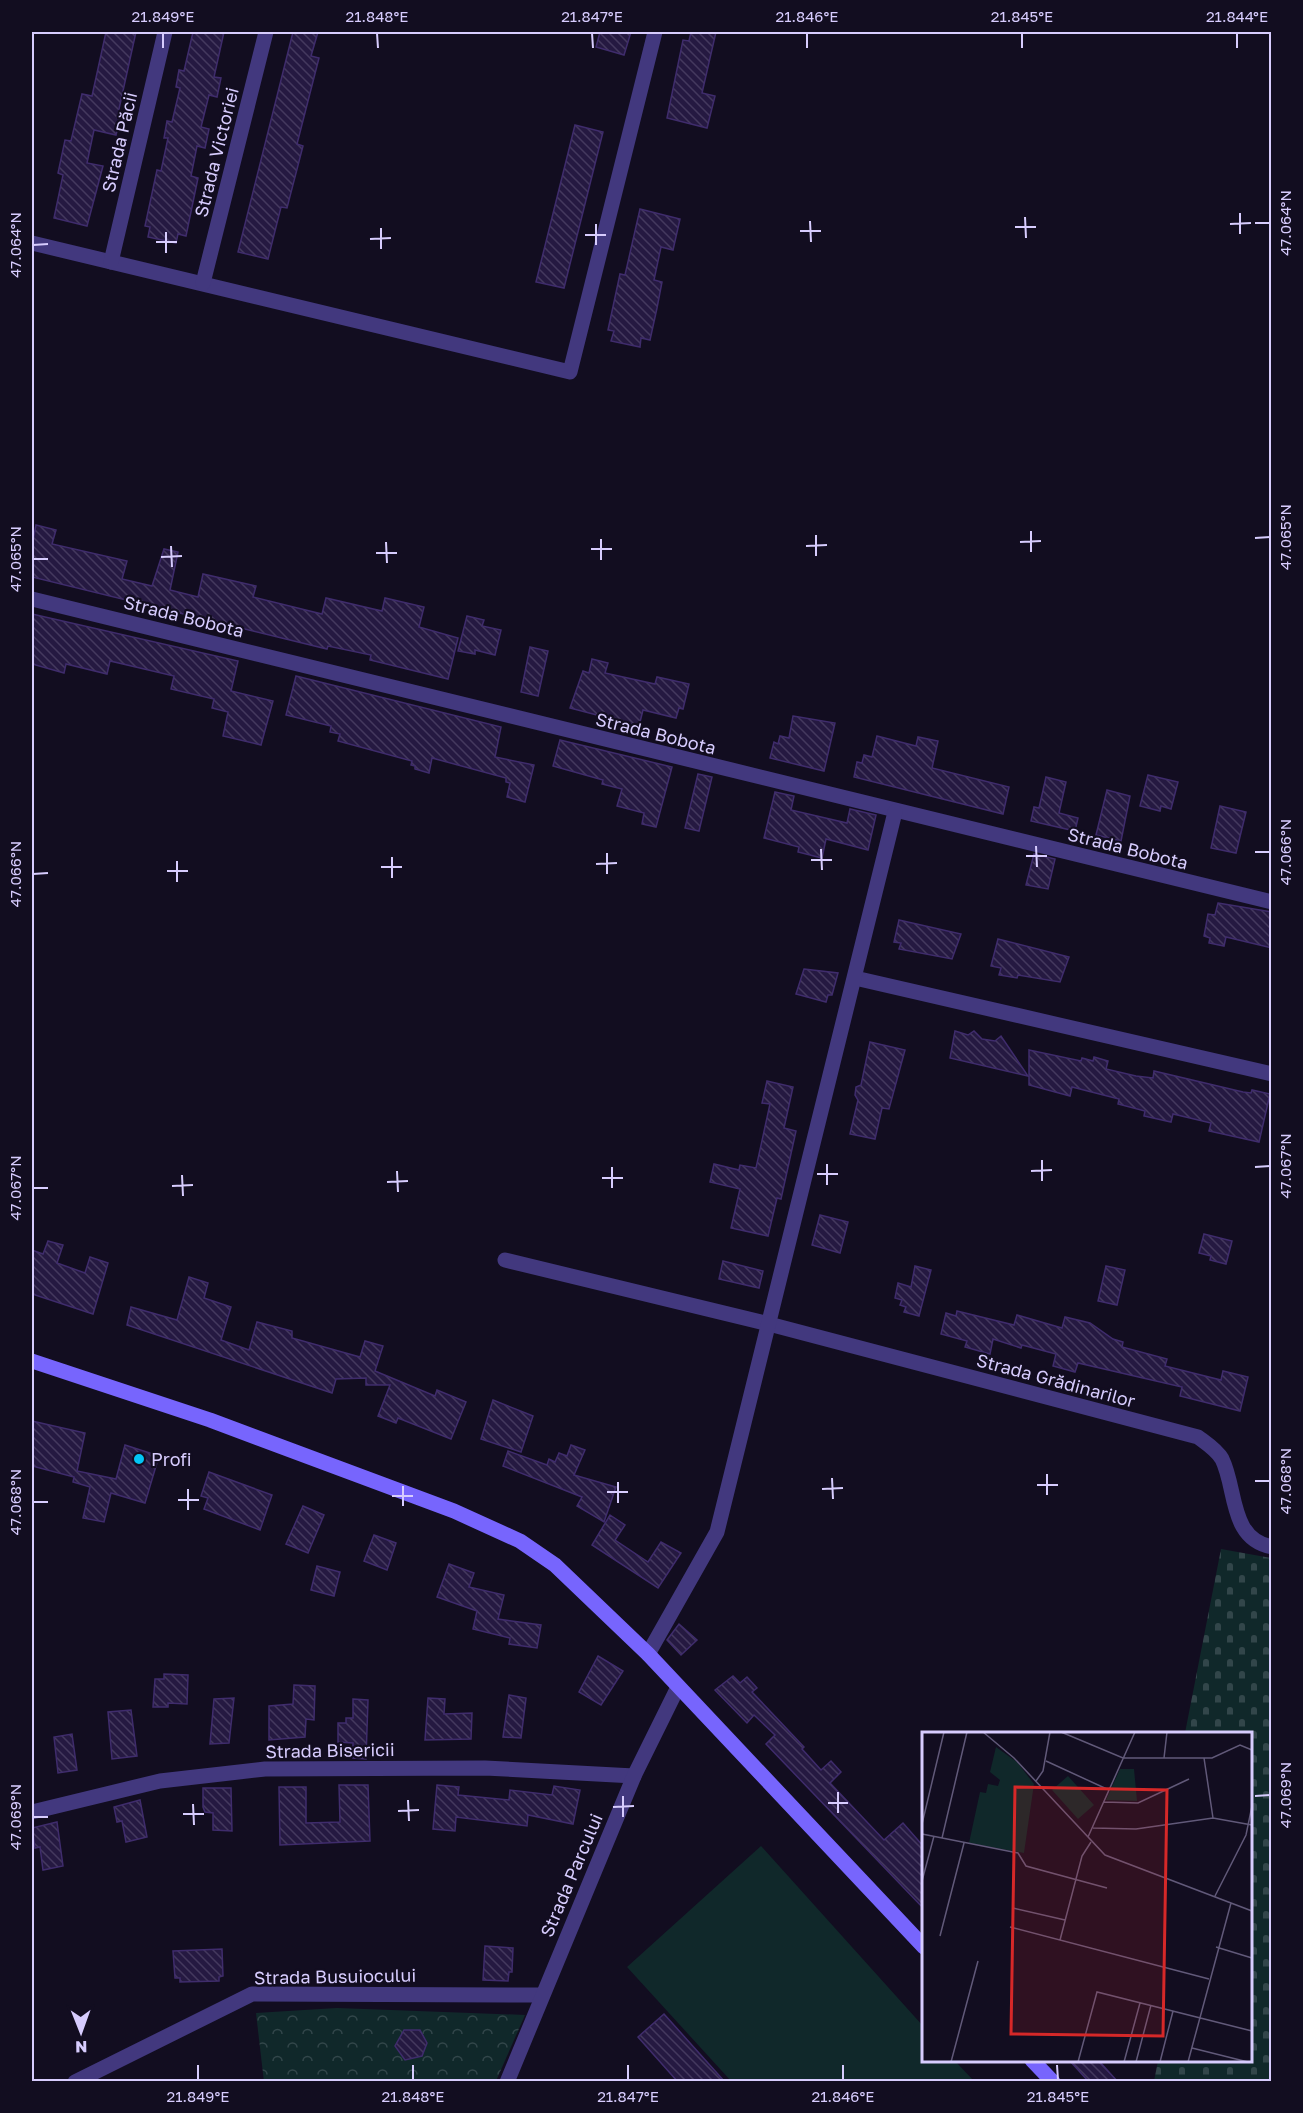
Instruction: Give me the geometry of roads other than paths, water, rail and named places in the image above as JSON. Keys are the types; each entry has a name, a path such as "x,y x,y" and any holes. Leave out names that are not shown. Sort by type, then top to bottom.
{"main road":[{"path":"32,1361 210,1420 490,1526 520,1541 555,1565 648,1654 922,1945"},
{"path":"1033,2062 1053,2082"}],"street":[{"name":"Strada Păcii","path":"111,261 165,32"},
{"name":"Strada Victoriei","path":"203,283 266,32"},
{"path":"32,243 570,372 655,32"},
{"name":"Strada Bobota","path":"32,599 895,812 1272,902"},
{"path":"648,1654 717,1532 895,812"},
{"path":"855,978 1272,1074"},
{"name":"Strada Grădinarilor","path":"505,1260 770,1324 1198,1437 1222,1459 1239,1523 1249,1535 1272,1547"},
{"name":"Strada Parcului","path":"507,2082 634,1776 678,1687"},
{"name":"Strada Bisericii","path":"32,1812 160,1781 265,1769 485,1768 634,1776"},
{"name":"Strada Busuiocului","path":"75,2082 252,1994 543,1995"}],"place":[{"name":"Profi","path":"139,1459"}]}
